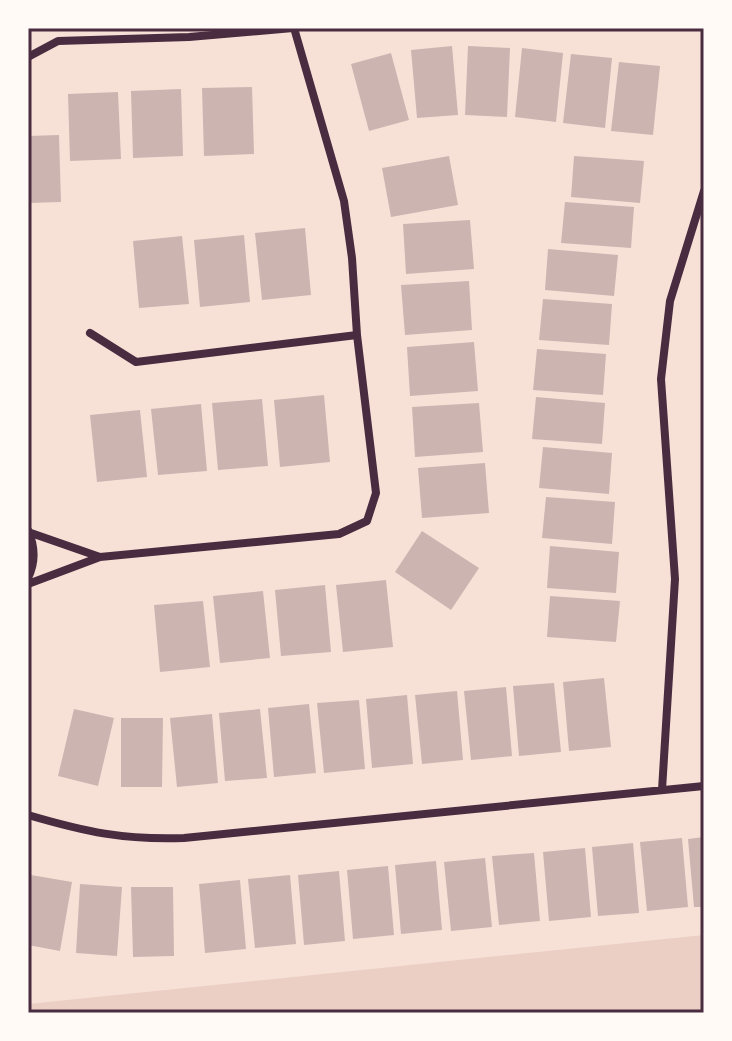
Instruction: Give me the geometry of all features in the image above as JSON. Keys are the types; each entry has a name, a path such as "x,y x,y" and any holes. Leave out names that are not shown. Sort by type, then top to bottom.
{"street":[{"path":"28,57 58,41 189,37 294,28 344,201 376,493 367,521 339,534 100,557 28,581"},
{"path":"662,790 675,579 661,379 670,301 704,191"},
{"path":"90,333 136,362 357,335"},
{"path":"29,531 100,557"},
{"path":"28,581 34,551 29,531"},
{"path":"28,815 88,832 139,839 184,838 704,786"}],"shaded area":[{"path":"704,935 704,1013 28,1013 28,1004"}],"building":[{"path":"452,46 458,115 417,118 411,50"},
{"path":"468,46 510,48 507,117 465,115"},
{"path":"522,48 563,53 556,122 515,117"},
{"path":"391,53 409,120 369,131 351,64"},
{"path":"571,54 612,58 605,128 563,123"},
{"path":"619,62 660,66 653,135 611,131"},
{"path":"252,87 254,154 204,156 202,88"},
{"path":"181,89 183,156 133,158 131,91"},
{"path":"118,92 121,159 70,161 68,94"},
{"path":"59,135 61,202 28,203 28,136"},
{"path":"449,156 458,205 391,217 382,168"},
{"path":"574,156 644,161 640,203 571,197"},
{"path":"565,202 634,207 631,248 561,243"},
{"path":"470,220 474,269 406,274 403,224"},
{"path":"305,228 311,295 262,300 255,233"},
{"path":"244,235 250,302 200,307 194,240"},
{"path":"182,236 189,304 139,308 133,241"},
{"path":"548,249 618,255 614,296 545,290"},
{"path":"469,281 472,330 405,335 401,285"},
{"path":"543,299 612,304 609,345 539,340"},
{"path":"474,342 478,391 410,396 407,347"},
{"path":"537,349 606,354 603,395 533,390"},
{"path":"324,395 330,462 280,467 274,400"},
{"path":"536,397 605,403 602,444 532,439"},
{"path":"262,399 268,466 218,470 212,403"},
{"path":"479,403 483,452 415,457 412,407"},
{"path":"201,404 207,471 158,475 151,409"},
{"path":"140,410 147,477 97,482 90,415"},
{"path":"543,447 612,453 609,494 539,488"},
{"path":"485,463 489,513 422,518 418,468"},
{"path":"546,497 615,502 612,544 542,538"},
{"path":"422,531 479,568 451,610 395,572"},
{"path":"550,546 619,552 616,593 547,588"},
{"path":"386,580 393,647 343,652 336,585"},
{"path":"325,585 331,652 281,656 275,590"},
{"path":"263,591 270,658 220,663 213,596"},
{"path":"550,596 620,601 616,642 547,637"},
{"path":"203,601 210,667 160,672 154,605"},
{"path":"604,678 611,747 569,751 563,682"},
{"path":"554,683 561,752 519,756 513,686"},
{"path":"506,687 512,756 471,760 464,691"},
{"path":"457,691 463,760 422,764 415,695"},
{"path":"407,695 413,764 372,768 366,699"},
{"path":"359,700 365,769 324,773 317,703"},
{"path":"309,704 316,773 274,777 268,708"},
{"path":"74,709 114,718 98,786 58,776"},
{"path":"260,709 267,778 225,781 219,713"},
{"path":"212,714 218,783 177,787 170,718"},
{"path":"121,718 163,718 162,787 121,787"},
{"path":"704,837 704,907 694,907 688,839"},
{"path":"682,838 688,907 647,911 640,842"},
{"path":"633,843 639,913 598,916 592,847"},
{"path":"585,848 591,917 549,921 543,852"},
{"path":"534,853 540,921 499,925 492,856"},
{"path":"485,858 492,927 451,931 444,862"},
{"path":"436,861 442,930 401,934 395,865"},
{"path":"388,866 394,935 353,939 347,870"},
{"path":"339,871 345,941 304,945 298,875"},
{"path":"31,875 72,882 60,951 28,945"},
{"path":"290,875 296,944 255,948 248,879"},
{"path":"240,880 246,949 205,953 199,884"},
{"path":"80,884 122,887 117,956 76,953"},
{"path":"131,887 173,887 174,956 133,957"}]}
